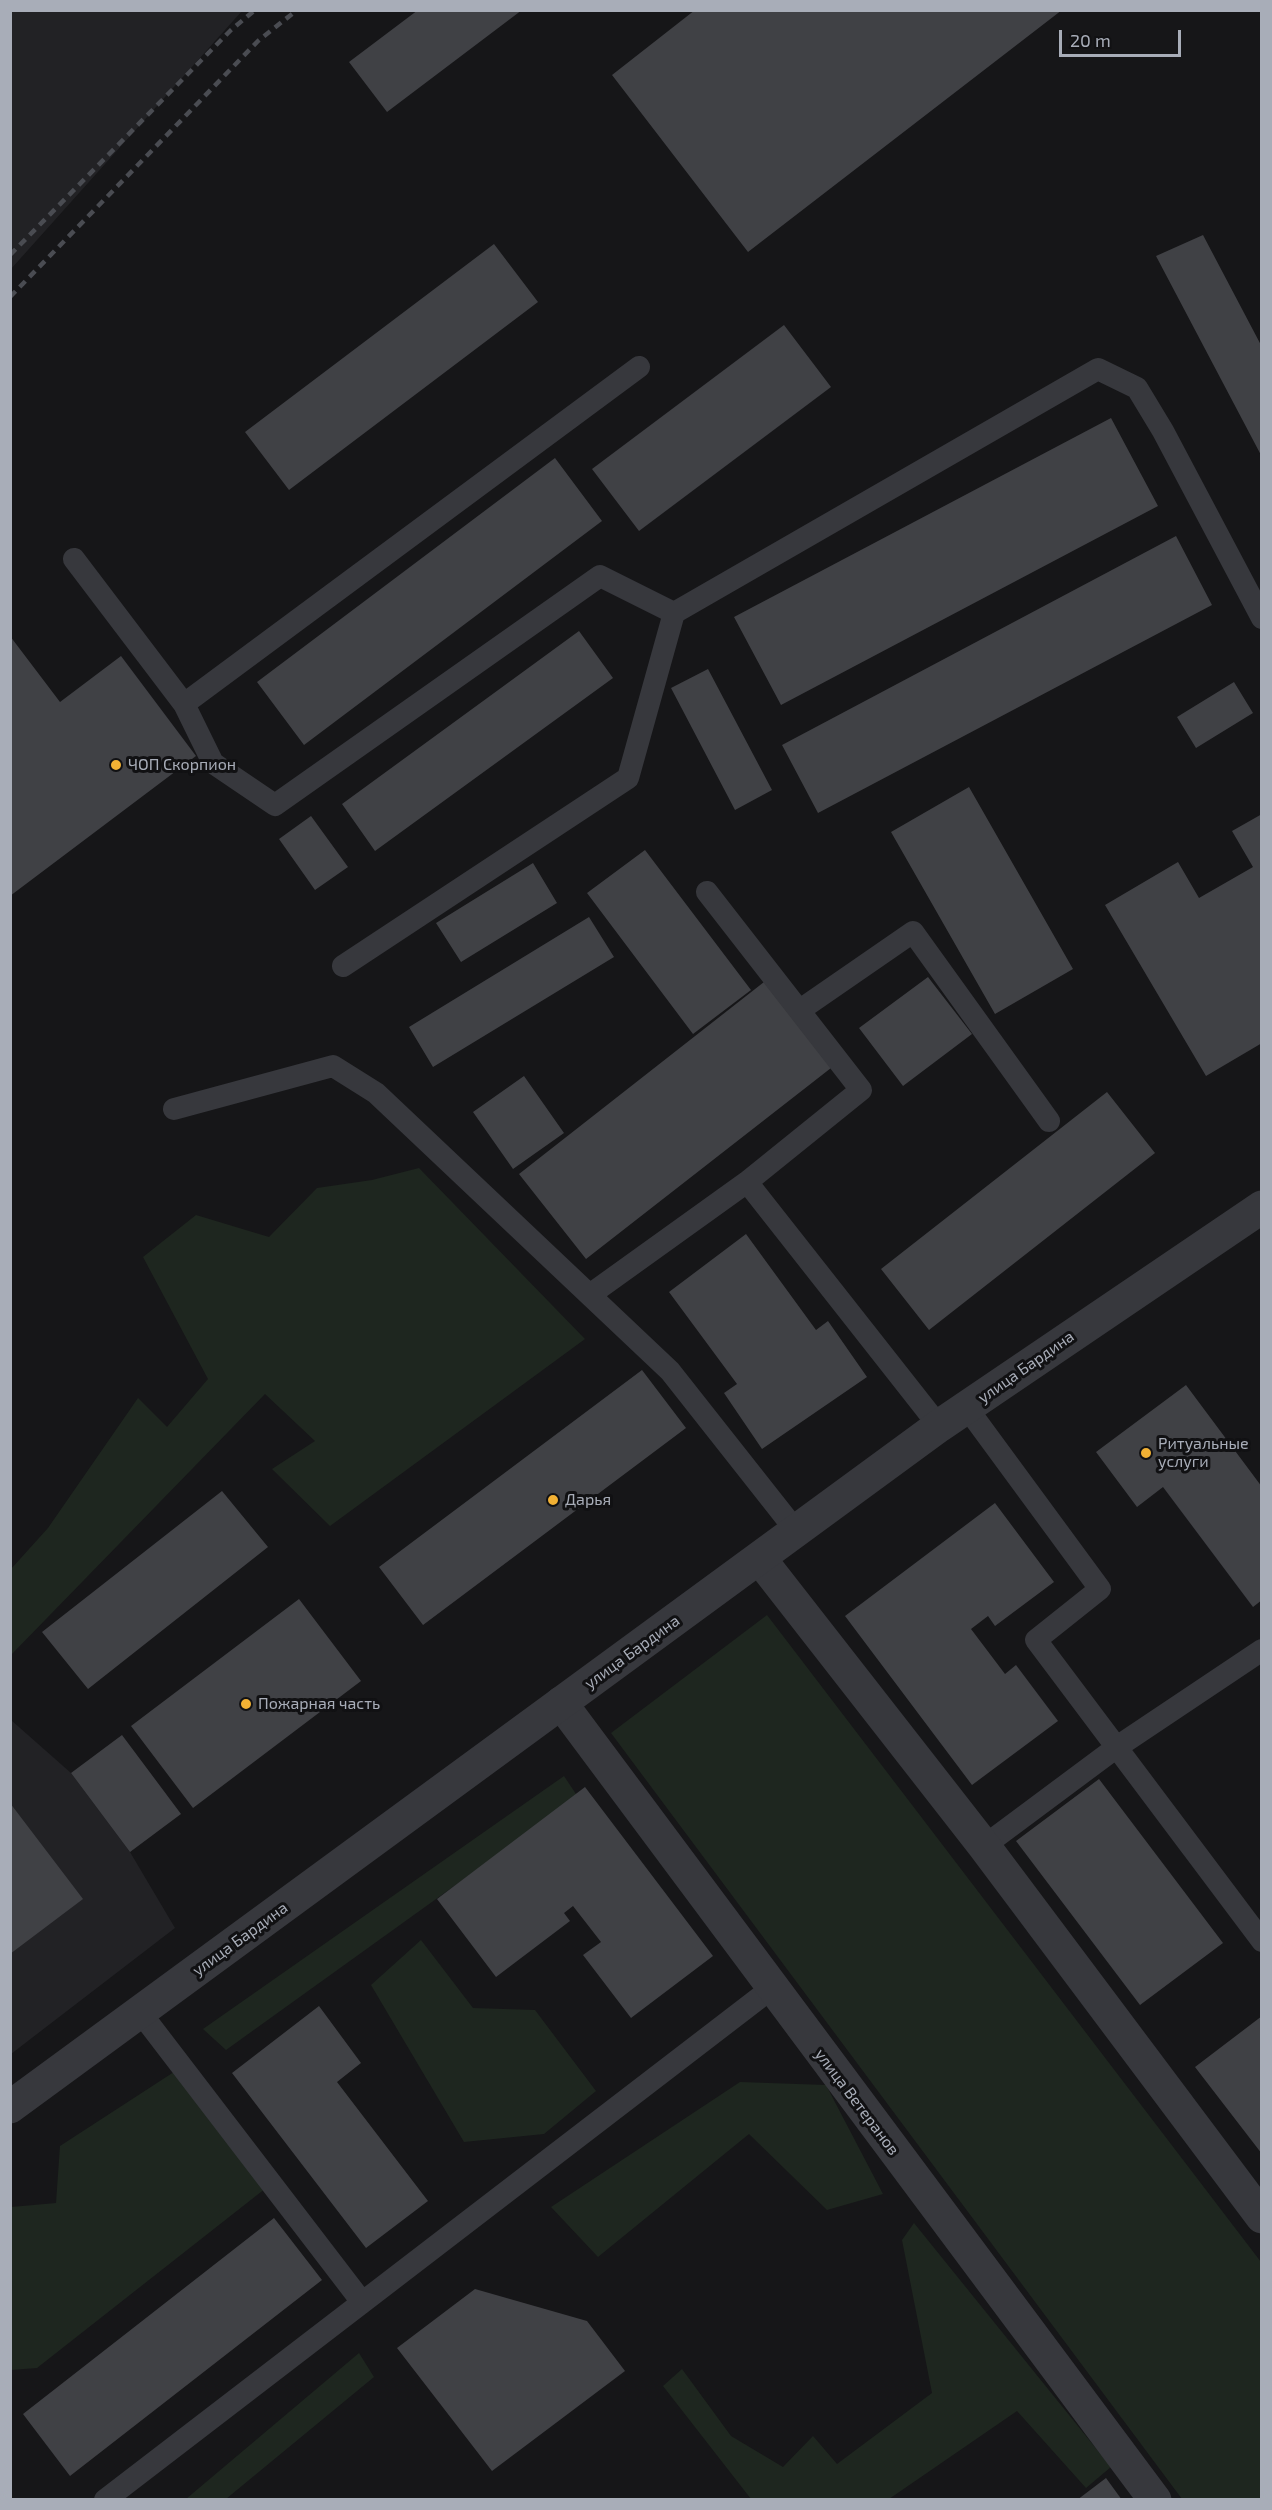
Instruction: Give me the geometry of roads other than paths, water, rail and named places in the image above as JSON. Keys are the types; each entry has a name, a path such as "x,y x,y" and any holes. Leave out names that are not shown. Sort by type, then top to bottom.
{"street":[{"name":"улица Бардина","path":"10,2108 939,1426 1262,1207"},
{"path":"760,1559 984,1846 1262,2217"},
{"name":"улица Ветеранов","path":"561,1703 1155,2499"}],"lane":[{"path":"184,704 639,367"},
{"path":"343,966 628,778 674,613 1098,369 1137,388 1163,431 1262,618"},
{"path":"74,559 184,704 213,763 275,804 600,576 674,613"},
{"path":"591,1294 747,1182 861,1090 708,892"},
{"path":"800,1010 913,932 1049,1121"},
{"path":"174,1109 333,1066 376,1093 670,1371 797,1532"},
{"path":"747,1182 939,1426"},
{"path":"966,1408 1100,1589 1036,1640 1262,1941"},
{"path":"984,1846 1117,1747 1262,1650"},
{"path":"105,2499 772,1988"},
{"path":"140,2012 362,2302"}],"railway":[{"path":"10,255 231,30 255,10"},
{"path":"10,297 258,41 297,10"}],"place":[{"name":"ЧОП Скорпион","path":"116,765"},
{"name":"Ритуальные услуги","path":"1146,1453"},
{"name":"Дарья","path":"553,1500"},
{"name":"Пожарная часть","path":"246,1704"}]}
